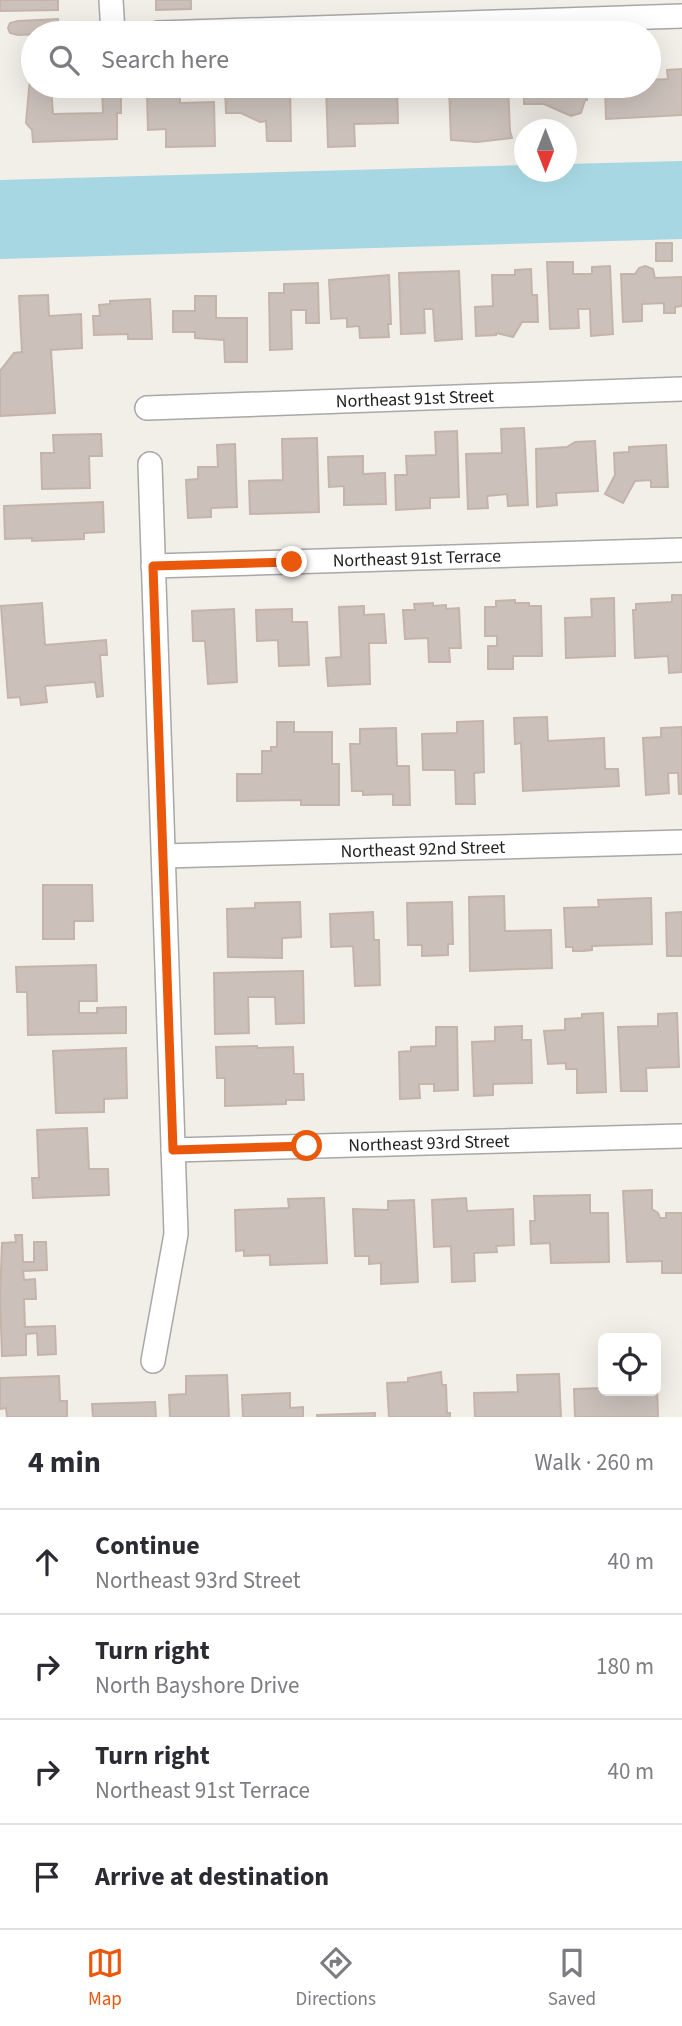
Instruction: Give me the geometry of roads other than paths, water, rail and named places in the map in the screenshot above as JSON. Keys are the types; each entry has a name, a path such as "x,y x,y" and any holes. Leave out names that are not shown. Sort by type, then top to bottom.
{"street":[{"path":"111,0 112,21"},
{"path":"528,21 682,16"},
{"name":"Northeast 91st Street","path":"147,408 682,389"},
{"path":"150,464 176,1234 153,1361"},
{"name":"Northeast 91st Terrace","path":"153,566 682,550"},
{"name":"Northeast 92nd Street","path":"164,856 682,842"},
{"name":"Northeast 93rd Street","path":"173,1150 682,1136"}],"water":[{"path":"682,161 682,239 0,259 0,180 514,165 514,182 577,182 577,164"}]}
